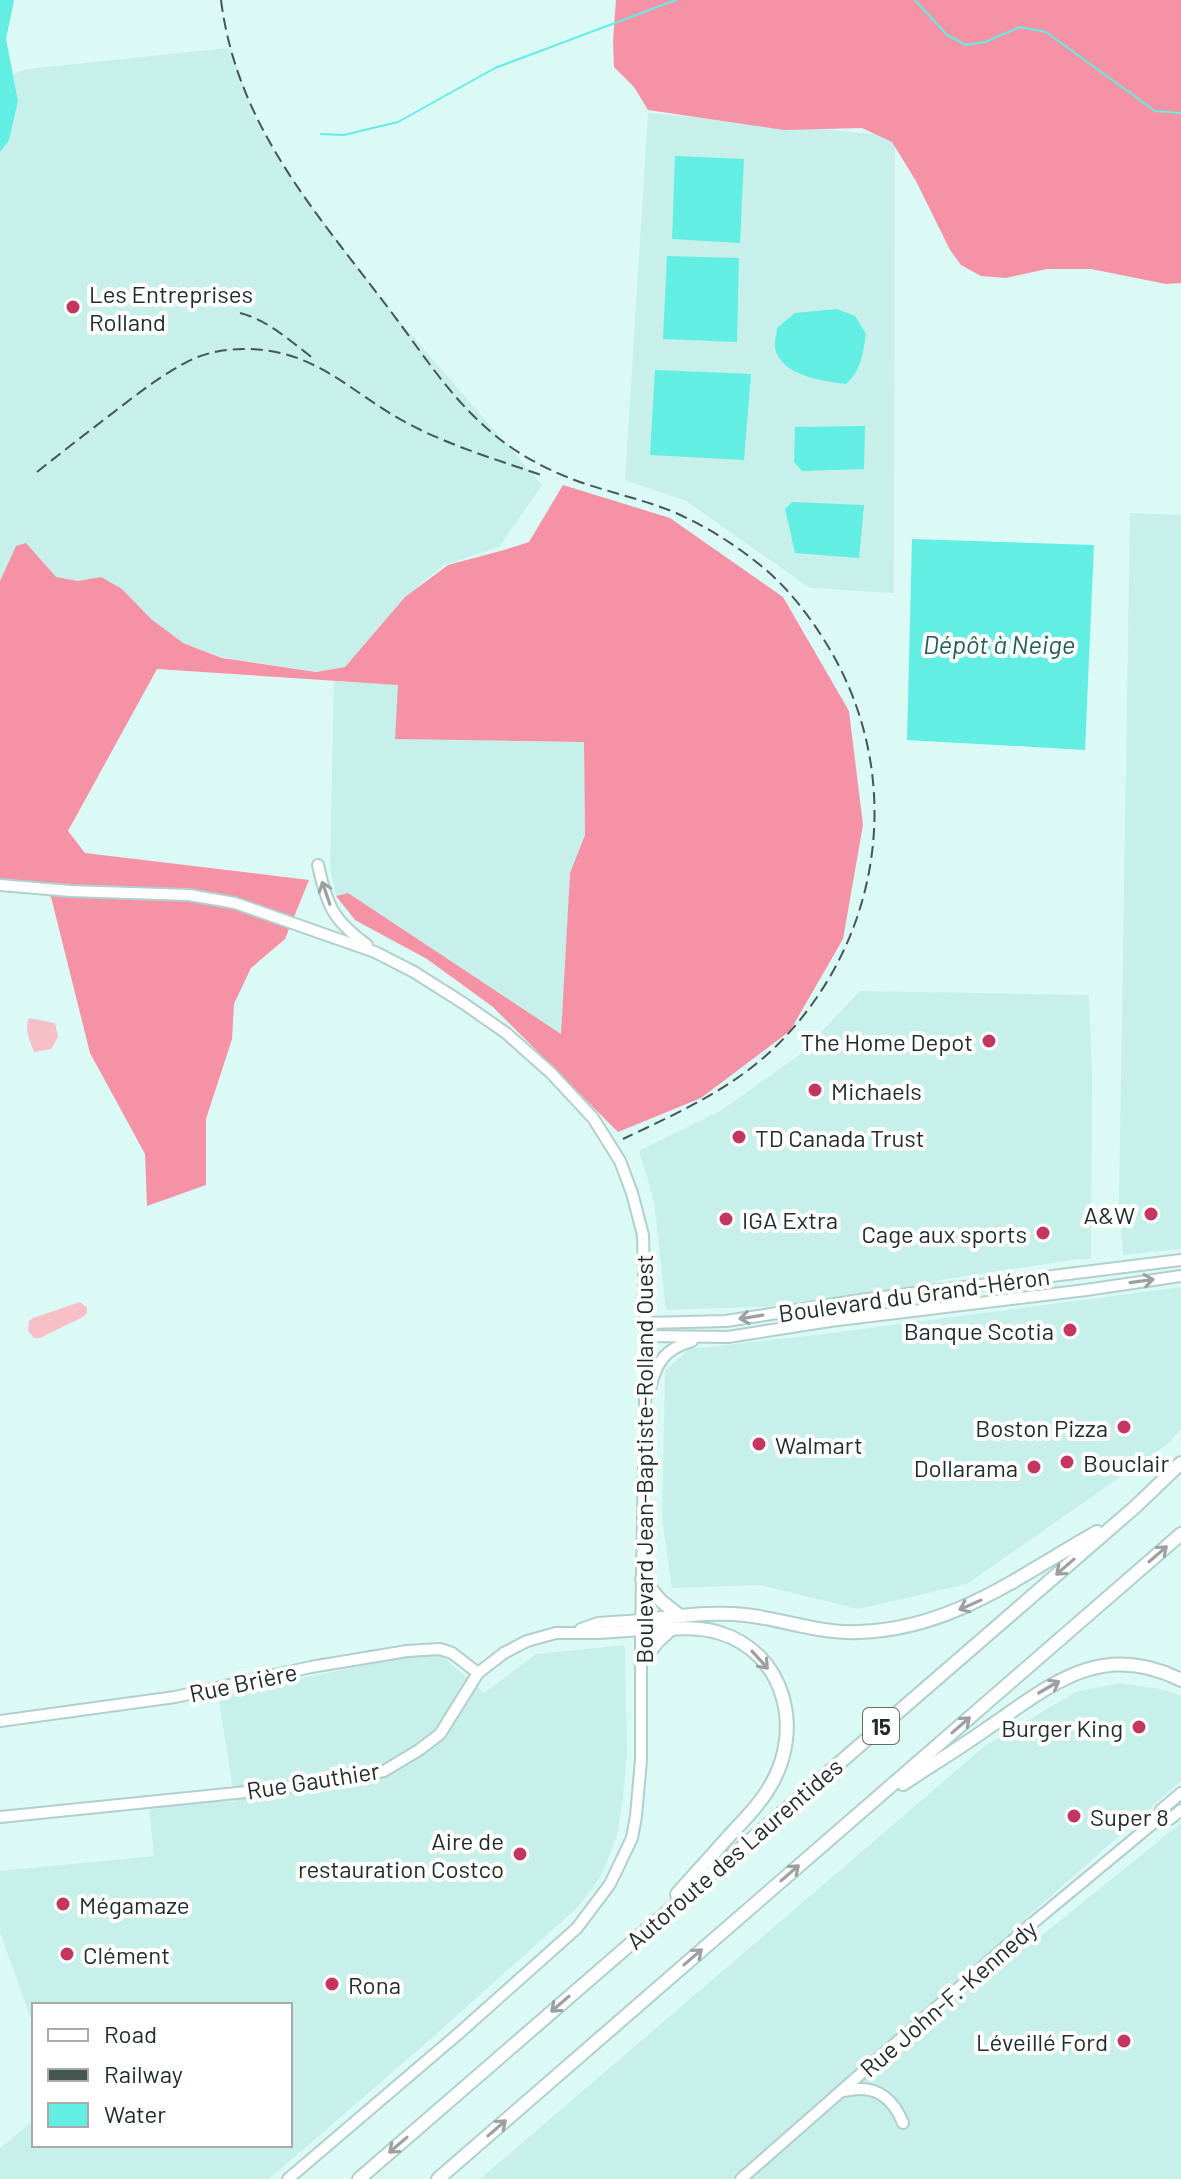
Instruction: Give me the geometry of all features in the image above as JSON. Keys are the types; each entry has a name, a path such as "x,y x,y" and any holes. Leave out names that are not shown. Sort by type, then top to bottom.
{"highway":[{"name":"Autoroute des Laurentides","path":"359,2179 1124,1516 1181,1463"},
{"path":"641,1625 680,1616 740,1614 846,1632 905,1627 952,1613 990,1596 1124,1516"},
{"name":"15","path":"438,2179 1181,1534"},
{"path":"642,1579 661,1601 680,1616"},
{"path":"638,1936 759,1802 779,1768 787,1742 783,1696 776,1680 748,1647 724,1634 699,1628 641,1625"},
{"path":"641,1662 672,1629"},
{"path":"860,1812 1040,1692 1078,1672 1106,1664 1123,1664 1152,1669 1181,1680"}],"street":[{"path":"318,865 327,901 339,920 375,952"},
{"name":"Boulevard Jean-Baptiste-Rolland Ouest","path":"0,885 189,895 235,903 375,952 414,972 506,1033 551,1073 593,1118 620,1161 643,1235 646,1323 641,1760 632,1838 610,1884 577,1928 288,2179"},
{"name":"Boulevard du Grand-Héron","path":"646,1323 726,1321 855,1300 1181,1260"},
{"name":"Boulevard du Grand-Héron","path":"645,1336 728,1337 1181,1276"},
{"path":"645,1399 660,1360 674,1348 702,1338"},
{"name":"Rue Gauthier","path":"0,1817 265,1790 384,1771 440,1734 478,1673 504,1653 527,1641 556,1633 599,1633 641,1625"},
{"name":"Rue Brière","path":"0,1721 175,1697 311,1667 407,1651 440,1649 452,1653 478,1673"},
{"name":"Rue John-F.-Kennedy","path":"741,2179 1028,1927 1157,1820 1161,1810 1181,1793"},
{"name":"Rue John-F.-Kennedy","path":"1157,1820 1170,1819 1181,1810"},
{"path":"839,2093 861,2088 873,2090 892,2104 903,2123"}],"shaded area":[{"path":"616,0 1181,0 1181,283 1166,284 1091,269 1047,269 1006,278 981,276 961,265 950,250 916,181 892,142 862,128 784,130 648,110 634,87 614,67"},
{"path":"231,49 253,114 287,173 390,310 542,485 499,547 444,565 405,597 345,667 316,672 222,657 183,643 149,619 78,584 56,579 16,546 0,581 0,152 9,140 18,101 13,74 28,69"},
{"path":"648,113 895,136 894,593 810,588 686,501 625,480"},
{"path":"563,485 670,518 783,597 849,711 863,825 843,939 790,1031 701,1098 618,1132 493,1007 427,959 355,920 336,896 348,893 561,1034 570,873 585,835 584,742 395,739 398,685 157,669 68,831 85,853 309,880 285,939 251,968 234,1004 232,1039 206,1119 206,1185 147,1206 145,1154 90,1053 50,893 0,886 0,581 16,546 26,543 56,577 78,581 101,577 122,589 151,619 183,643 222,658 316,672 345,667 405,597 448,565 529,542"},
{"path":"1130,513 1181,515 1181,1249 1123,1255 1119,1201"},
{"path":"334,681 399,685 395,739 584,742 585,835 570,873 561,1034 348,893 336,896 330,867"},
{"path":"860,991 1089,995 1092,1073 1091,1259 940,1280 909,1297 843,1304 666,1310 654,1201 639,1151 720,1111 798,1056"},
{"path":"29,1018 55,1023 58,1037 51,1049 34,1052 27,1031"},
{"path":"1181,1287 1181,1428 1170,1442 967,1584 858,1609 761,1585 672,1588 662,1519 665,1371 689,1349"},
{"path":"80,1302 87,1308 83,1317 40,1338 34,1338 28,1331 29,1321 33,1318"},
{"path":"625,1645 627,1754 617,1835 601,1876 579,1906 269,2179 0,2179 0,2148 32,2122 32,2147 292,2147 292,2003 32,2003 32,2022 0,1932 0,1871 154,1856 148,1798 235,1802 218,1695 411,1656 441,1655 484,1693 536,1654"},
{"path":"1120,1683 1165,1690 1181,1696 1181,1781 1025,1919 1030,1945 1181,1823 1181,2179 480,2179 986,1745 1076,1692"}],"water":[{"path":"0,0 14,0 6,39 18,101 9,140 0,152"},
{"path":"675,156 744,159 740,243 672,239"},
{"path":"667,256 739,258 737,342 663,339"},
{"path":"837,309 855,316 866,334 860,361 851,379 846,384 826,381 804,375 785,365 775,348 777,328 795,313"},
{"path":"655,370 751,374 744,460 650,455"},
{"path":"865,426 864,469 802,471 794,462 795,427"},
{"path":"792,502 864,505 859,558 795,553 785,509"},
{"name":"Dépôt à Neige","path":"912,539 1094,545 1085,750 907,740"}],"waterway":[{"path":"321,134 344,135 398,122 495,68 676,0"},
{"path":"915,0 947,35 966,45 985,42 1020,27 1046,32 1155,111 1181,113"}],"railway":[{"path":"221,0 230,45 244,88 283,165 456,397 492,433 540,465 580,482 676,513 746,554 776,579 803,609 826,643 851,692 867,742 874,794 873,846 863,897 845,947 820,993 786,1036 750,1069 710,1095 623,1139"},
{"path":"240,313 269,326 314,359"},
{"path":"37,472 173,370 207,354 243,349 291,356 311,364 423,431 544,476"}],"place":[{"name":"Les Entreprises Rolland","path":"73,307"},
{"name":"The Home Depot","path":"989,1041"},
{"name":"Michaels","path":"815,1090"},
{"name":"TD Canada Trust","path":"739,1137"},
{"name":"A&W","path":"1151,1214"},
{"name":"IGA Extra","path":"726,1219"},
{"name":"Cage aux sports","path":"1043,1233"},
{"name":"Banque Scotia","path":"1070,1330"},
{"name":"Boston Pizza","path":"1124,1427"},
{"name":"Walmart","path":"759,1444"},
{"name":"Bouclair","path":"1067,1462"},
{"name":"Dollarama","path":"1034,1467"},
{"name":"Burger King","path":"1139,1727"},
{"name":"Super 8","path":"1074,1816"},
{"name":"Aire de restauration Costco","path":"520,1854"},
{"name":"Mégamaze","path":"63,1904"},
{"name":"Clément","path":"67,1954"},
{"name":"Rona","path":"332,1984"},
{"name":"Léveillé Ford","path":"1124,2041"}]}
